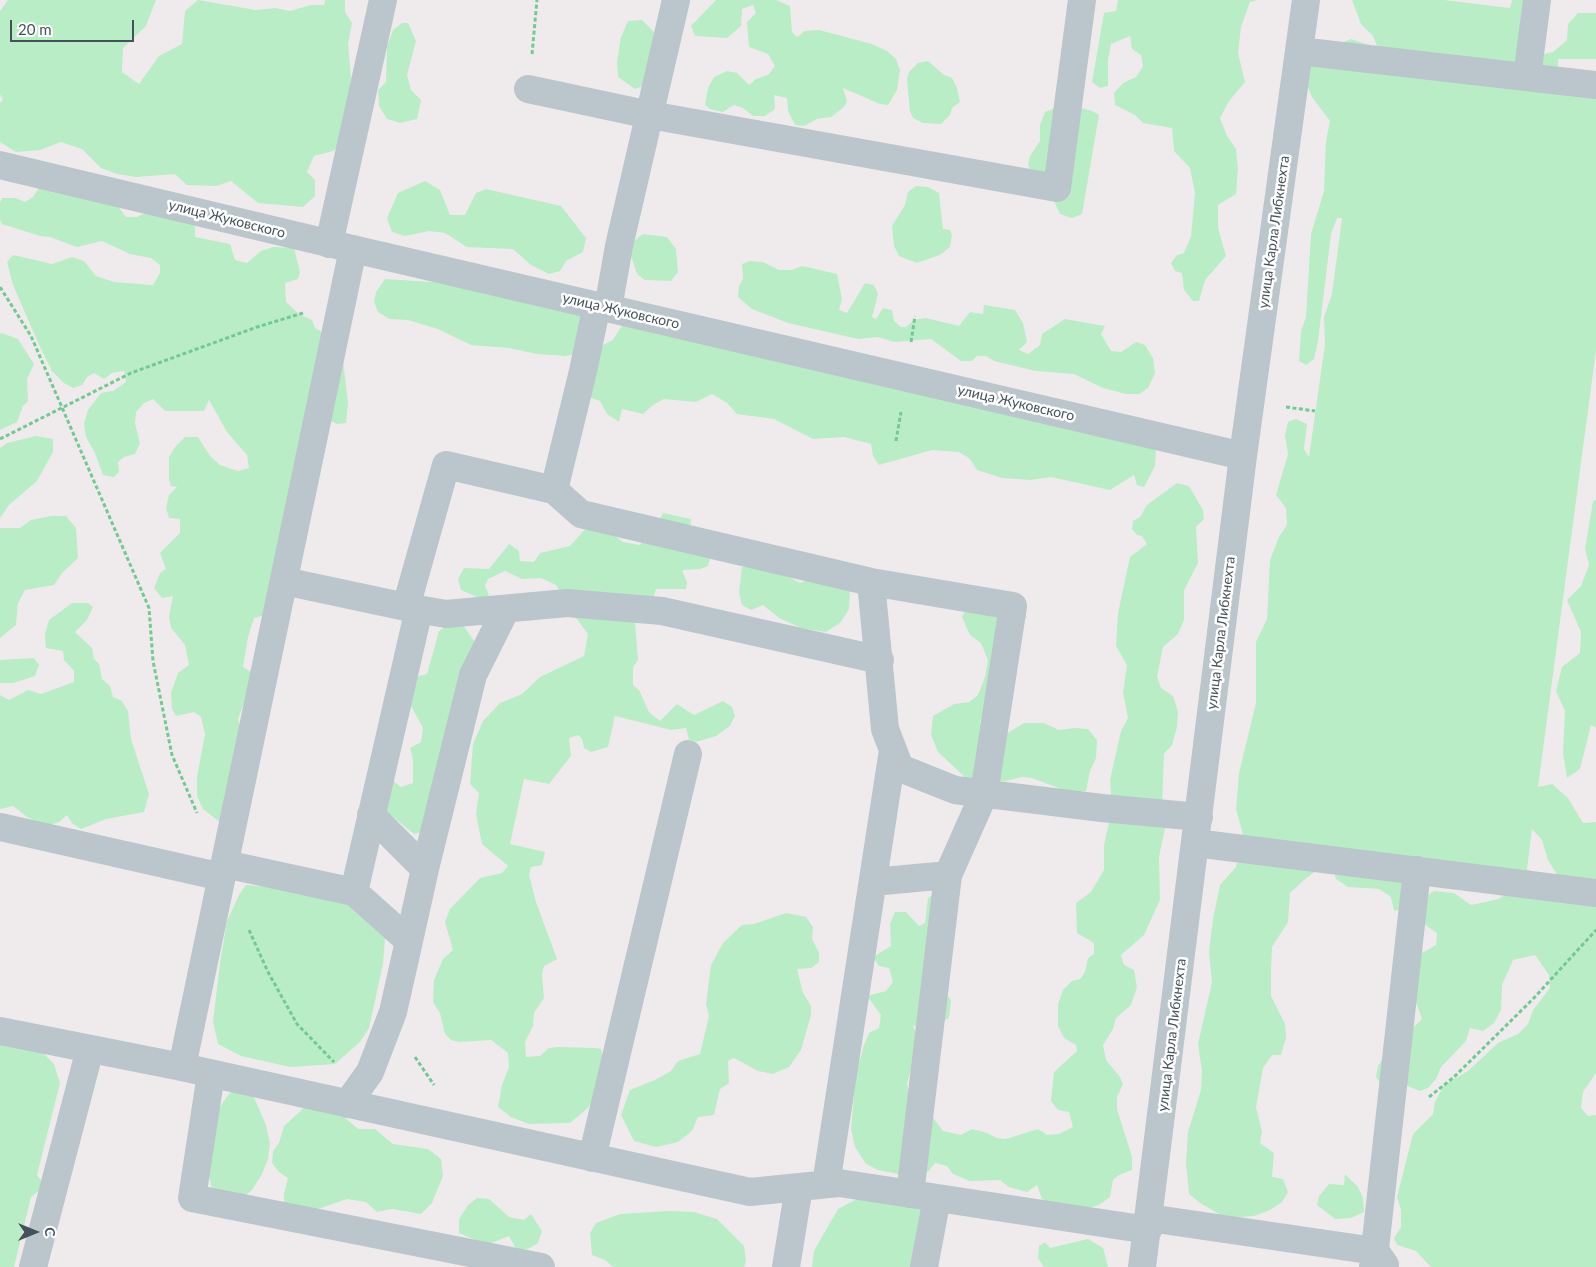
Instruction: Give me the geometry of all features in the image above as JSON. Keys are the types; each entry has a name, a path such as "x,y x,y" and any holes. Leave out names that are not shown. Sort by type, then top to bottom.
{"street":[{"path":"182,1067 284,581 383,0"},
{"path":"554,490 586,362 619,246 676,0"},
{"path":"528,89 650,115 1057,188 1082,0"},
{"name":"улица Карла Либкнехта","path":"1142,1267 1243,456 1306,0"},
{"path":"1527,77 1537,0"},
{"path":"1299,51 1596,85"},
{"name":"улица Жуковского","path":"0,165 1243,456"},
{"path":"354,892 372,815 413,608 446,465 554,490 581,514 871,582 1013,606 984,794 948,875 923,1196 924,1267"},
{"path":"284,581 446,614 568,603 662,611 880,660"},
{"path":"871,582 880,660 885,729 900,768 955,790 1102,808 1197,830 1417,870 1596,893"},
{"path":"352,1098 370,1072 393,1012 473,675 506,609"},
{"path":"786,1267 813,1185 873,882 893,750"},
{"path":"592,1158 622,1042 688,754"},
{"path":"372,815 426,869"},
{"path":"0,827 223,870 354,892 409,941"},
{"path":"0,1031 211,1074 352,1098 448,1126 750,1192 839,1183 923,1196 1148,1224 1378,1262 1388,1130 1417,870"},
{"path":"873,882 948,875"},
{"path":"33,1267 90,1049"},
{"path":"211,1074 192,1198 541,1267"}],"path":[{"path":"528,89 537,0"},
{"path":"0,287 31,336 148,608 153,661 172,755 199,818"},
{"path":"0,439 130,373 256,327 307,312"},
{"path":"223,870 233,911 248,929 268,972 297,1024 331,1057 352,1098"},
{"path":"1388,1130 1454,1077 1533,1000 1596,930"},
{"path":"387,1028 408,1046 439,1091 448,1126"}],"green space":[{"path":"8,0 156,0 146,26 123,48 122,72 139,84 159,56 182,44 185,11 198,0 256,10 275,8 290,11 311,5 324,5 325,0 345,0 345,12 352,23 348,44 351,76 344,142 333,151 314,156 307,172 315,180 315,196 303,207 258,203 231,181 216,186 187,185 175,174 136,177 117,174 101,168 82,149 61,142 40,150 16,152 0,142 0,103 3,100 0,94 0,11"},
{"path":"716,0 776,0 790,6 792,32 797,37 805,31 819,30 872,44 887,51 896,59 900,70 897,90 888,105 880,104 843,88 847,101 844,107 831,117 817,119 804,126 795,125 788,111 787,98 774,95 775,109 765,116 753,116 743,108 734,105 723,112 710,109 705,105 708,88 714,77 727,71 737,73 749,85 756,79 768,75 775,66 768,54 749,47 747,22 756,13 753,5 742,9 741,26 727,38 695,36 691,26"},
{"path":"1118,0 1258,0 1250,2 1241,27 1238,53 1245,82 1229,101 1220,118 1227,136 1236,149 1238,169 1236,194 1218,205 1218,228 1226,256 1205,280 1199,301 1193,301 1184,290 1182,273 1175,271 1171,263 1177,255 1184,253 1191,236 1195,193 1190,168 1174,151 1172,128 1143,123 1135,115 1115,105 1114,93 1123,83 1136,77 1143,66 1141,55 1132,49 1130,36 1111,44 1108,60 1108,86 1100,88 1092,82 1104,13 1116,11"},
{"path":"1352,0 1444,0 1510,8 1512,0 1525,0 1540,55 1553,52 1567,40 1568,24 1578,13 1596,13 1596,59 1558,59 1558,68 1596,85 1596,350 1538,787 1552,784 1568,798 1583,823 1596,822 1596,1073 1583,1092 1581,1108 1588,1116 1596,1115 1596,1267 1431,1267 1416,1251 1397,1245 1394,1238 1401,1227 1401,1210 1397,1197 1413,1134 1433,1114 1435,1102 1444,1085 1468,1071 1498,1043 1518,1034 1528,1024 1533,1010 1550,988 1549,975 1535,955 1513,960 1502,985 1501,1010 1494,1023 1483,1031 1470,1028 1466,1041 1441,1067 1436,1079 1428,1088 1420,1091 1405,1085 1382,1085 1376,1077 1378,1066 1386,1054 1422,1019 1417,1005 1405,986 1420,954 1436,945 1437,933 1418,920 1418,902 1434,891 1454,893 1471,905 1499,899 1511,889 1418,870 1406,908 1394,911 1391,897 1379,889 1348,887 1336,879 1333,866 1319,869 1290,893 1288,922 1272,947 1271,970 1271,996 1285,1024 1286,1038 1281,1055 1272,1055 1263,1068 1256,1107 1262,1131 1260,1143 1274,1153 1272,1177 1283,1179 1288,1192 1282,1202 1270,1210 1254,1216 1226,1218 1200,1203 1189,1194 1186,1163 1188,1132 1201,1090 1202,1071 1198,1044 1212,982 1209,952 1213,919 1220,885 1236,867 1239,857 1254,850 1243,835 1236,809 1239,773 1256,703 1256,642 1267,619 1270,560 1279,537 1287,525 1286,508 1276,495 1288,454 1285,435 1288,422 1296,419 1307,424 1304,449 1309,457 1325,344 1324,317 1332,294 1342,218 1337,218 1331,234 1318,341 1314,359 1306,365 1299,361 1301,331 1306,317 1311,234 1324,191 1326,141 1330,121 1312,97 1305,81 1306,58 1351,39 1378,48 1373,36 1361,24","holes":["1532,829 1542,840 1548,860 1569,889 1540,877 1527,869"]},
{"path":"642,20 654,32 656,59 653,82 635,89 618,77 617,62 621,37 628,21"},
{"path":"402,23 408,23 416,41 407,75 411,90 421,100 417,119 400,123 387,119 379,106 378,90 386,82 387,46 393,30"},
{"path":"928,61 944,75 952,78 957,88 960,102 952,108 950,115 941,124 923,123 913,118 910,111 907,79 909,72 918,63"},
{"path":"1078,107 1099,115 1082,214 1072,218 1060,214 1047,186 1033,175 1028,165 1030,156 1040,141 1040,125 1045,112 1055,108"},
{"path":"425,181 440,190 450,215 465,215 476,193 486,189 561,206 586,238 583,252 566,261 560,271 549,274 531,265 513,249 467,247 445,233 429,231 405,236 392,232 387,218 398,193"},
{"path":"40,186 106,190 126,217 137,217 149,211 187,210 195,227 195,237 230,244 235,260 247,263 261,251 273,247 294,248 300,272 298,279 285,283 286,302 299,314 312,320 315,328 326,334 342,352 348,403 346,423 337,424 318,415 269,614 254,618 248,637 243,667 255,674 238,719 243,739 221,823 203,809 197,796 197,777 205,734 201,717 194,712 176,716 172,709 171,693 178,673 189,665 185,645 171,628 169,616 173,596 162,598 154,588 160,573 166,569 160,553 180,533 180,519 169,518 166,508 169,495 177,487 171,486 169,479 169,457 175,447 185,437 198,437 210,456 220,465 238,471 249,468 247,455 227,432 209,400 204,411 165,411 153,399 144,403 136,412 135,424 140,443 135,454 124,457 118,462 119,472 114,477 103,475 95,453 86,437 84,424 88,410 101,393 113,391 126,382 124,371 112,373 104,379 94,373 87,377 82,385 73,388 64,383 52,371 40,347 13,285 7,262 13,255 52,264 72,257 84,261 96,276 114,282 153,285 160,273 160,265 151,258 130,254 102,241 77,247 50,237 40,236 2,224 0,220 0,203 2,198 16,198 25,202 33,197"},
{"path":"916,186 928,187 939,193 943,229 950,230 952,235 950,247 940,255 917,263 899,256 894,246 892,226 905,205 908,192"},
{"path":"643,234 667,237 676,249 678,272 671,281 645,280 637,274 630,253 635,240"},
{"path":"750,261 763,262 779,270 792,270 802,266 837,274 842,299 839,310 847,313 865,283 874,285 878,294 872,317 876,319 883,308 892,310 894,321 901,327 906,327 914,320 926,318 959,326 970,312 983,314 984,305 1015,310 1023,323 1027,342 1019,350 1028,354 1040,345 1042,334 1065,319 1105,326 1101,334 1111,351 1121,352 1136,342 1145,345 1153,358 1155,373 1148,388 1139,394 1126,394 1103,388 1074,374 1036,371 994,361 986,356 977,356 972,361 961,361 931,339 894,342 878,337 858,339 788,323 752,309 738,297 739,286 743,279 742,264"},
{"path":"451,276 580,302 588,352 565,356 471,345 438,329 408,320 389,319 378,312 374,302 376,292 385,279 432,282"},
{"path":"626,319 1151,443 1156,450 1155,466 1144,487 1137,485 1134,475 1110,490 1051,477 1031,480 1002,478 977,470 970,459 959,452 932,450 879,465 873,456 871,444 844,437 813,439 774,419 737,414 727,403 712,394 696,402 664,399 653,405 643,414 622,409 619,422 607,414 600,401 588,397 599,347 613,340"},
{"path":"0,334 18,339 34,364 27,379 28,401 23,406 17,422 0,430"},
{"path":"36,436 53,439 53,452 37,481 9,505 0,518 0,448 7,443"},
{"path":"1177,483 1189,486 1203,510 1204,519 1196,527 1198,563 1184,590 1184,620 1178,634 1163,647 1157,677 1161,688 1173,696 1178,712 1177,727 1172,745 1164,754 1162,804 1168,814 1159,857 1160,900 1144,935 1121,955 1124,965 1134,970 1137,987 1131,1005 1116,1018 1113,1029 1103,1045 1106,1060 1120,1077 1123,1084 1117,1097 1117,1109 1132,1157 1132,1170 1119,1175 1113,1180 1110,1197 1099,1205 1080,1210 1049,1207 1042,1199 1037,1185 1027,1192 1009,1187 1000,1180 970,1181 953,1174 947,1166 935,1163 928,1172 912,1177 878,1170 866,1164 855,1147 851,1129 856,1074 869,1033 879,1028 881,1015 867,996 886,991 893,982 889,968 879,966 873,957 891,946 890,924 895,912 906,912 919,926 925,923 928,898 934,894 943,990 951,1000 949,1018 936,1025 913,1026 916,1033 914,1061 907,1083 910,1102 934,1119 943,1131 961,1135 972,1129 997,1138 1006,1139 1038,1129 1047,1135 1059,1134 1073,1127 1069,1112 1058,1110 1051,1101 1054,1072 1077,1051 1076,1045 1064,1038 1058,1026 1058,1004 1063,990 1072,981 1080,979 1085,972 1088,958 1094,954 1094,943 1077,933 1076,903 1091,892 1104,870 1104,845 1112,809 1110,780 1121,731 1128,718 1123,693 1127,665 1116,646 1118,613 1130,557 1147,544 1142,536 1137,535 1132,529 1133,521 1140,517 1147,505"},
{"path":"1596,500 1596,728 1591,725 1580,769 1567,778 1563,753 1565,711 1556,691 1562,667 1580,653 1581,632 1567,600 1581,586 1589,565 1585,549 1593,501"},
{"path":"663,513 691,519 689,539 711,554 708,566 700,569 682,570 687,582 686,589 656,589 653,599 634,609 638,660 633,667 633,685 639,690 649,712 660,721 677,704 694,715 723,701 732,707 735,716 730,726 716,736 696,742 689,740 686,728 671,730 615,716 608,747 591,752 584,748 582,739 578,735 569,738 571,756 549,784 524,779 510,844 545,852 542,865 531,867 529,875 536,902 557,959 544,966 542,974 544,998 534,1013 533,1026 525,1042 526,1057 540,1056 549,1048 595,1048 601,1049 605,1066 601,1084 588,1108 570,1123 529,1124 511,1117 498,1107 502,1085 509,1067 508,1053 491,1040 459,1042 451,1040 445,1034 440,1013 433,1002 434,980 443,959 453,950 445,922 450,909 480,878 502,873 508,866 482,844 476,814 479,793 470,784 473,744 483,721 500,703 522,694 540,677 584,656 588,634 576,618 564,611 565,599 556,585 541,578 522,579 505,571 488,579 485,586 489,595 481,599 461,590 458,579 464,568 489,569 509,544 519,551 520,561 534,562 540,553 570,546 588,526 608,530 623,542 639,545 651,536"},
{"path":"51,516 66,516 76,528 78,558 62,573 54,585 25,590 18,603 16,625 0,638 0,528 20,528 31,520"},
{"path":"755,564 775,569 800,583 811,579 850,589 849,609 841,622 826,632 801,628 779,618 763,605 751,610 742,605 739,593 742,567"},
{"path":"971,599 1022,612 1027,617 1018,626 992,701 980,722 983,730 1003,736 1024,723 1044,723 1059,730 1088,729 1097,740 1096,758 1090,771 1086,791 1069,792 1032,778 1022,777 1005,781 970,782 938,752 931,735 933,716 954,704 969,702 978,695 985,677 988,660 981,643 970,635 962,617"},
{"path":"72,603 88,603 93,607 87,620 75,632 92,648 94,659 99,664 102,679 110,686 113,697 122,701 128,711 131,739 149,794 144,812 106,819 81,829 72,823 67,815 59,822 47,826 27,817 13,806 0,809 0,695 9,700 28,690 41,694 74,682 74,671 64,660 63,651 46,648 45,634 49,620"},
{"path":"450,624 463,625 474,641 480,662 426,831 414,834 382,808 389,778 401,787 413,783 413,759 410,748 421,742 423,728 410,704 416,677 427,674 439,631"},
{"path":"34,658 39,665 35,676 13,683 0,683 0,660"},
{"path":"246,885 270,887 342,900 385,938 383,964 369,1028 360,1042 335,1064 290,1067 241,1056 218,1044 213,1022 227,921 239,895"},
{"path":"786,913 806,917 813,927 812,939 819,953 819,962 811,968 797,969 803,993 811,1006 811,1015 801,1050 789,1067 773,1074 758,1071 734,1058 728,1061 729,1083 720,1089 714,1115 698,1117 692,1131 678,1142 656,1147 634,1141 621,1115 630,1090 671,1071 678,1061 700,1054 709,1016 706,1004 711,965 723,943 742,925 754,924"},
{"path":"0,1044 43,1053 54,1064 60,1083 37,1175 43,1183 40,1190 31,1197 14,1267 0,1267"},
{"path":"234,1088 250,1088 266,1125 270,1144 268,1159 261,1176 252,1190 241,1199 223,1197 212,1188 207,1169 214,1119 223,1102"},
{"path":"306,1106 342,1115 358,1129 375,1129 393,1144 428,1149 441,1159 443,1176 432,1203 421,1214 392,1209 377,1212 366,1202 347,1199 315,1210 284,1208 284,1194 288,1178 279,1172 272,1163 273,1151 279,1143 284,1126"},
{"path":"1345,1174 1358,1187 1363,1198 1364,1212 1351,1218 1335,1219 1317,1205 1319,1196 1329,1184 1344,1185"},
{"path":"477,1198 489,1199 509,1217 524,1220 531,1214 542,1231 538,1243 528,1249 517,1251 509,1236 486,1245 459,1233 459,1219 468,1205"},
{"path":"857,1199 925,1209 924,1267 812,1267 814,1251 838,1209"},
{"path":"669,1211 694,1212 717,1219 744,1246 746,1261 744,1267 613,1267 605,1260 592,1255 590,1233 596,1223 620,1214"},
{"path":"1088,1239 1103,1248 1108,1267 1044,1267 1038,1258 1039,1246 1045,1242 1050,1248"}]}
